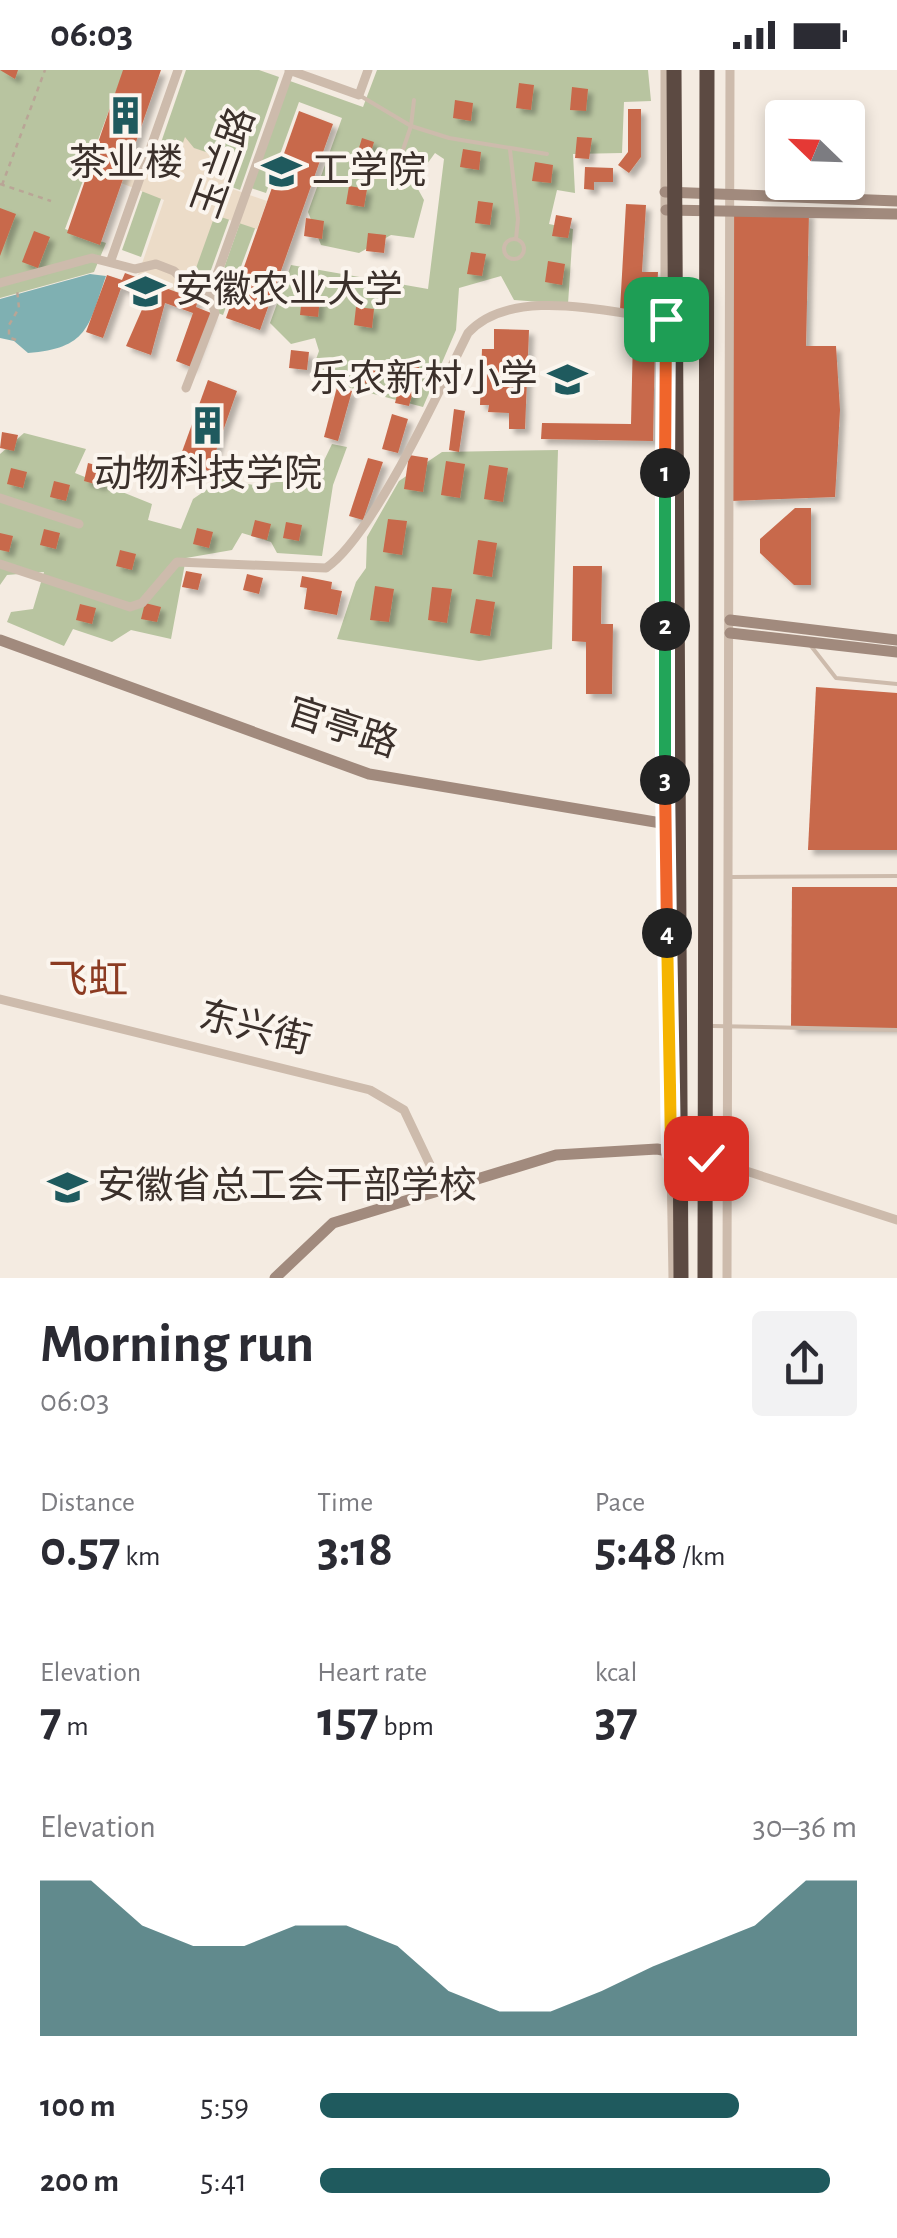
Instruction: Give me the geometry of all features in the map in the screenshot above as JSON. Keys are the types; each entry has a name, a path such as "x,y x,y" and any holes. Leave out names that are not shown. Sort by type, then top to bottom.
{"highway":[{"path":"674,70 670,201 672,826 675,1153 682,1278"},
{"path":"706,1278 707,70"}],"street":[{"path":"111,260 178,70"},
{"path":"290,70 359,95 368,70"},
{"name":"玉兰路","path":"186,388 215,313 210,294 290,70"},
{"path":"666,70 672,826"},
{"path":"727,1278 730,70"},
{"path":"708,202 730,195 897,201"},
{"path":"670,201 708,202 730,210 897,214"},
{"path":"0,283 92,258 135,269 156,264 174,271 192,289 210,294"},
{"path":"0,564 130,607 142,603 177,562 326,568 350,546 375,506 468,333 481,319 546,306 666,319"},
{"path":"0,498 79,524"},
{"path":"730,627 897,640"},
{"path":"730,627 808,642 897,652"},
{"name":"官亭路","path":"0,640 369,774 672,826"},
{"name":"东兴街","path":"0,1000 370,1090 404,1110 442,1190"},
{"path":"673,1278 675,1153"},
{"path":"275,1278 333,1223 556,1155 675,1153 706,1158 897,1220"}],"lane":[{"path":"359,95 411,126 547,154"},
{"path":"391,186 411,126 414,100"},
{"path":"510,148 518,219 516,239"},
{"path":"808,642 836,678 897,684"},
{"path":"729,877 897,876"},
{"path":"708,1026 897,1030"}],"path":[{"path":"45,70 1,184 50,201"},
{"path":"16,340 9,337 9,324 20,308 14,295 21,280"}],"green space":[{"path":"0,70 124,70 65,229 106,243 94,272 0,298"},
{"path":"186,70 259,70 279,77 240,190 155,160"},
{"path":"377,70 648,70 651,101 624,102 622,153 573,154 575,193 557,190 549,224 573,229 568,304 514,300 501,276 459,288 456,330 423,407 332,383 311,373 319,351 315,338 291,344 270,323 291,265 428,289 444,159 435,153 414,182 424,200 414,238 391,235 359,253 321,245 308,212 342,118 299,102 266,193 251,188 290,81 363,107"},
{"path":"144,187 163,193 141,257 122,250"},
{"path":"211,211 230,217 207,281 189,274"},
{"path":"241,220 256,226 223,315 218,313 214,296"},
{"path":"24,433 86,449 75,473 152,504 148,520 181,529 193,499 222,479 258,486 318,473 332,444 347,447 333,485 322,556 277,553 271,542 242,533 232,550 186,558 171,639 131,630 112,642 73,629 64,646 7,622 11,612 33,609 44,572 7,575 0,585 0,454"},
{"path":"558,450 552,649 479,661 337,639 356,582 366,568 367,537 399,481 442,452"}],"shaded area":[{"path":"185,137 194,148 218,156 239,151 227,187 267,201 257,229 215,215 186,296 137,278 164,200 121,183 129,161 171,176"}],"water":[{"path":"90,274 106,276 89,322 74,340 28,353 14,341 0,338 0,299"}],"building":[{"path":"0,70 18,70 15,79"},
{"name":"茶业楼","path":"123,70 161,70 100,245 67,233"},
{"path":"519,83 534,85 531,110 516,108"},
{"path":"572,87 588,89 586,111 570,110"},
{"path":"455,100 473,103 471,121 453,118"},
{"path":"628,109 641,109 641,157 629,173 618,165 628,152"},
{"path":"299,111 333,124 260,330 226,318"},
{"path":"577,137 592,138 589,159 575,158"},
{"path":"362,138 374,142 367,165 355,161"},
{"path":"463,149 481,152 479,170 460,167"},
{"path":"535,162 553,165 551,183 532,181"},
{"path":"585,167 613,168 613,182 594,182 594,190 584,189"},
{"path":"349,186 367,189 364,207 346,204"},
{"path":"478,201 493,203 490,225 475,223"},
{"path":"626,204 646,205 642,272 658,272 656,312 620,310"},
{"path":"0,208 16,214 0,256"},
{"path":"731,210 809,212 806,346 836,346 840,410 835,497 731,501"},
{"path":"556,215 572,218 568,238 552,236"},
{"path":"306,218 324,221 322,239 304,236"},
{"path":"34,231 50,237 38,268 22,262"},
{"path":"368,233 386,235 384,253 366,251"},
{"path":"471,252 486,254 482,276 467,274"},
{"path":"548,261 565,264 562,285 545,282"},
{"path":"125,273 198,300 196,307 211,313 191,367 176,361 193,313 165,303 151,355 126,346 147,298 121,288 103,338 86,332 107,275 122,280"},
{"path":"302,297 320,299 318,317 300,315"},
{"path":"356,307 374,309 372,328 354,325"},
{"path":"494,329 529,330 525,429 509,429 509,413 488,412 489,405 480,405 482,349 494,349"},
{"path":"633,336 655,337 653,441 541,439 542,423 631,424"},
{"path":"291,350 309,352 307,370 289,368"},
{"path":"358,364 376,366 373,384 355,382"},
{"path":"405,364 419,367 409,406 395,403"},
{"name":"动物科技学院","path":"208,380 237,391 209,471 179,460"},
{"path":"337,387 352,391 338,441 324,437"},
{"path":"454,409 465,411 459,452 449,450"},
{"path":"392,414 408,419 398,453 382,449"},
{"path":"2,432 18,435 14,451 0,448"},
{"path":"409,455 428,458 423,492 404,489"},
{"path":"368,458 383,462 363,520 349,516"},
{"path":"446,461 465,464 460,498 441,495"},
{"path":"88,463 107,468 102,486 84,481"},
{"path":"489,465 508,468 503,502 484,499"},
{"path":"11,468 27,472 23,488 7,484"},
{"path":"54,481 70,485 66,501 50,497"},
{"path":"795,508 811,508 811,585 794,585 760,553 760,539"},
{"path":"388,519 407,521 402,555 383,552"},
{"path":"255,520 271,524 267,540 251,536"},
{"path":"286,522 302,525 299,541 283,538"},
{"path":"197,528 213,532 209,548 193,544"},
{"path":"44,529 60,533 56,549 40,545"},
{"path":"0,533 13,536 9,552 0,550"},
{"path":"478,540 497,543 492,577 473,574"},
{"path":"120,550 136,554 132,570 116,566"},
{"path":"573,566 602,566 601,624 613,624 612,694 586,694 586,642 572,641"},
{"path":"186,571 202,574 198,590 182,587"},
{"path":"247,574 263,578 259,594 243,590"},
{"path":"302,576 332,582 331,589 342,591 337,615 304,609 307,588 300,587"},
{"path":"375,586 394,589 389,622 370,620"},
{"path":"432,587 452,589 447,623 428,620"},
{"path":"476,599 495,602 490,636 470,633"},
{"path":"145,603 161,607 157,622 141,619"},
{"path":"80,604 96,608 92,624 76,620"},
{"path":"816,687 897,693 897,850 808,850"},
{"path":"792,887 897,887 897,1028 791,1028"}],"place":[{"name":"茶业楼","path":"126,115"},
{"name":"工学院","path":"282,172"},
{"name":"安徽农业大学","path":"145,291"},
{"name":"乐农新村小学","path":"568,380"},
{"name":"动物科技学院","path":"208,426"},
{"name":"安徽省总工会干部学校","path":"67,1187"}],"district":[{"name":"飞虹","path":"88,981"}],"route":[{"path":"666,319 665,826 671,1152 706,1158"}]}
